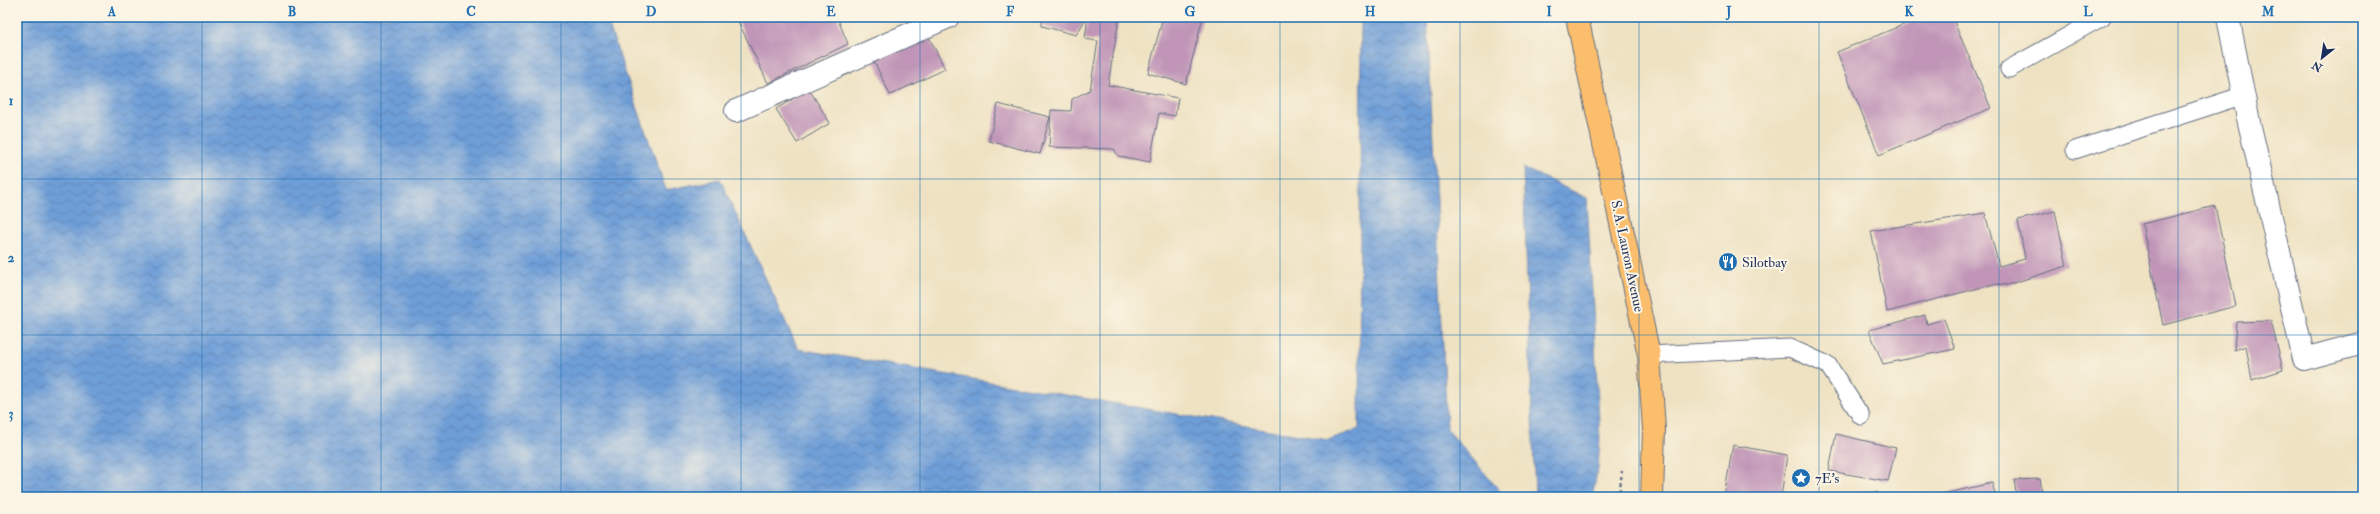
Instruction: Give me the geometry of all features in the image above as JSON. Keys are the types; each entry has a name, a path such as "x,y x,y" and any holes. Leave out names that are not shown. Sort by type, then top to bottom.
{"highway":[{"name":"S. A. Lauron Avenue","path":"1577,17 1649,355 1654,429 1652,497"}],"street":[{"path":"736,111 948,17"},
{"path":"2228,17 2244,95 2304,359 2363,343"}],"lane":[{"path":"2009,69 2102,17"},
{"path":"2075,150 2244,95"},
{"path":"1649,355 1790,348 1828,365 1861,416"}],"water":[{"path":"17,17 606,17 666,190 720,179 798,349 1328,440 1359,429 1361,17 1427,17 1447,429 1505,497 17,497"},
{"path":"1523,168 1587,198 1600,439 1598,468 1592,497 1535,497"}],"building":[{"path":"736,17 837,17 848,44 768,83"},
{"path":"1042,17 1087,17 1076,35 1042,26"},
{"path":"1088,17 1119,19 1108,85 1178,98 1175,116 1159,113 1150,162 1118,156 1114,149 1049,147 1051,110 1071,111 1072,99 1090,90 1098,41 1085,39"},
{"path":"1163,17 1203,17 1186,84 1148,73"},
{"path":"1922,17 1952,17 1991,108 1879,155 1837,52"},
{"path":"926,31 945,69 890,95 872,57"},
{"path":"809,89 830,123 797,143 776,109"},
{"path":"998,104 1050,117 1040,154 989,141"},
{"path":"2215,206 2236,306 2163,325 2142,224"},
{"path":"2055,211 2067,266 2007,285 1994,284 1887,312 1871,231 1985,213 1999,266 2025,259 2018,220"},
{"path":"1925,315 1927,324 1944,319 1955,349 1883,364 1869,330"},
{"path":"2271,321 2283,370 2252,380 2246,346 2234,350 2236,322"},
{"path":"1836,434 1896,448 1888,481 1829,471"},
{"path":"1733,445 1787,455 1781,497 1724,497"},
{"path":"2040,479 2043,497 2017,497 2014,480"},
{"path":"1992,483 1996,497 1934,496"},
{"path":"1877,492 1877,497 1849,497 1849,494"}],"place":[{"name":"Silotbay","path":"1728,262"},
{"name":"7E's","path":"1801,478"}]}
